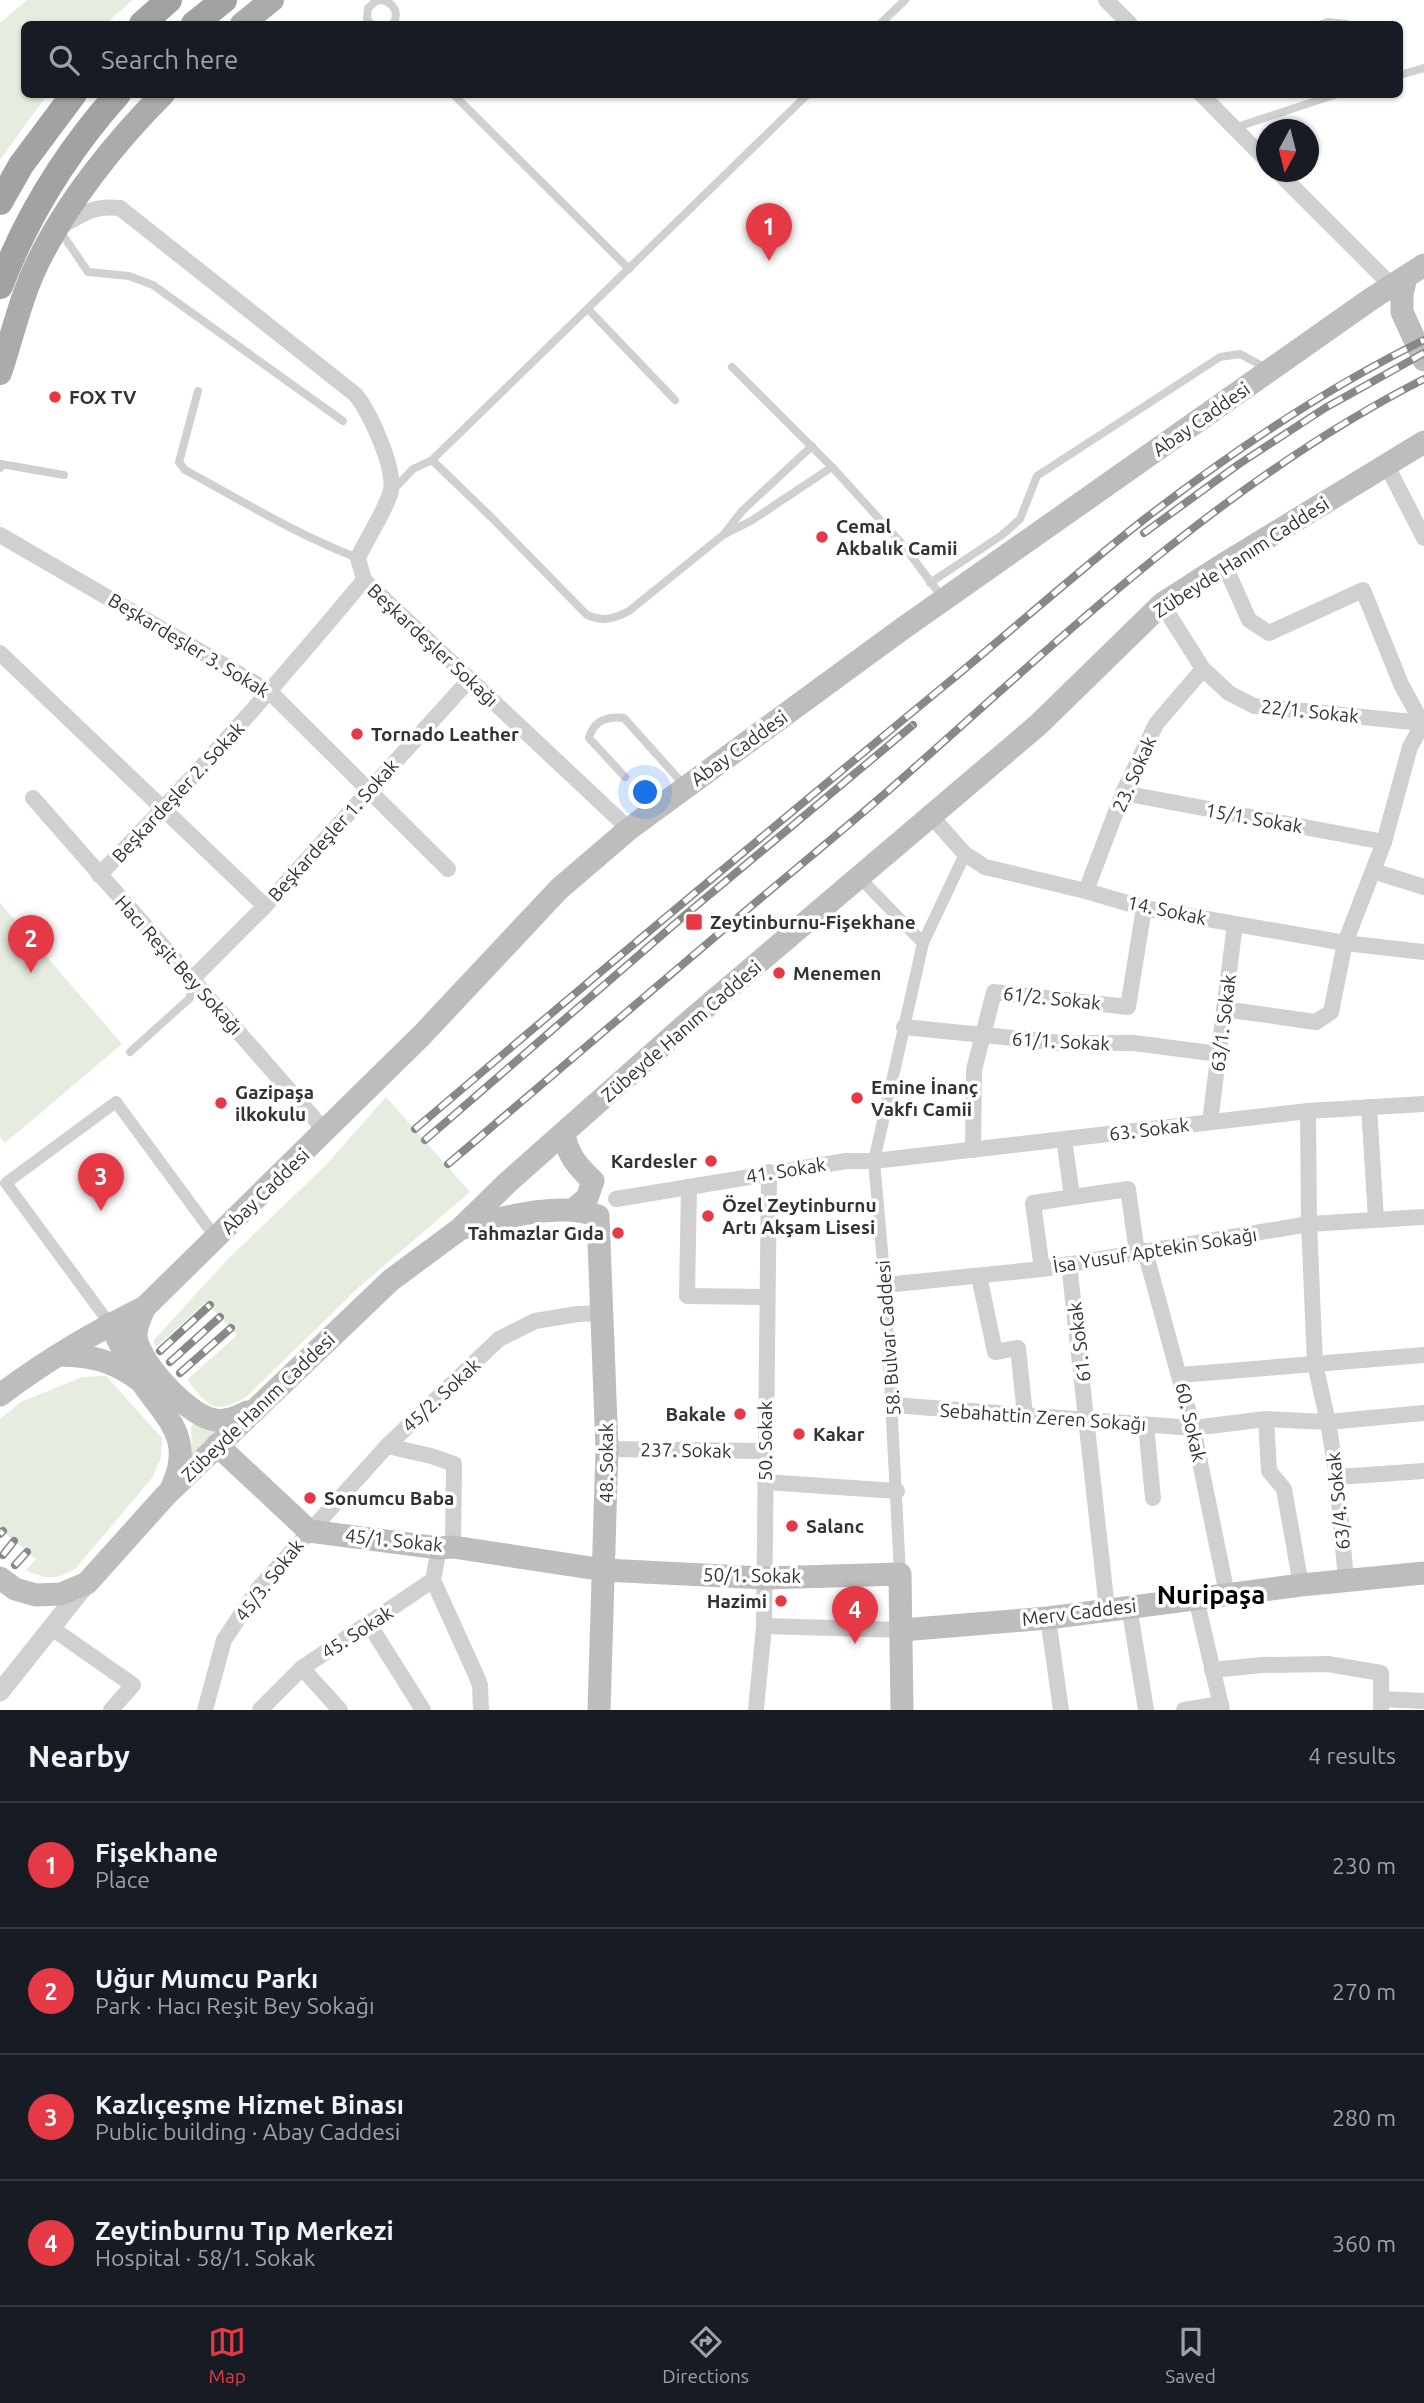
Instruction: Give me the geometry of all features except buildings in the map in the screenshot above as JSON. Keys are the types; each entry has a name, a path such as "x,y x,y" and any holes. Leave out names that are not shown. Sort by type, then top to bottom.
{"highway":[{"path":"145,21 169,0"},
{"path":"198,21 224,0"},
{"path":"0,202 21,165 71,98"},
{"path":"0,286 12,256 57,174 114,98"}],"main road":[{"path":"246,21 272,0"},
{"path":"0,373 38,262 87,183 122,137 159,98"},
{"path":"1407,276 1402,294 1402,312 1424,360"},
{"name":"Abay Caddesi","path":"0,1380 60,1355 110,1324 145,1307 326,1132 422,1035 559,889 629,829 937,591 1270,371 1407,276"},
{"path":"1371,299 1388,303 1402,312"},
{"name":"Zübeyde Hanım Caddesi","path":"87,1583 166,1495 391,1280 460,1229 507,1183 692,1019 1038,725 1162,604 1424,442"},
{"path":"564,1134 566,1147 578,1168 593,1181 587,1198 573,1210"},
{"path":"460,1229 514,1215 573,1210 598,1216"},
{"name":"48. Sokak","path":"598,1216 607,1449 599,1710"},
{"path":"145,1307 136,1332 137,1342 155,1371 179,1400 196,1414 222,1421 256,1408"},
{"path":"110,1324 141,1380 165,1411 178,1436 178,1471 166,1495"},
{"path":"60,1355 109,1361 141,1380"},
{"path":"0,1374 36,1367"},
{"name":"Abay Caddesi","path":"0,1395 36,1367"},
{"path":"217,1445 309,1531"},
{"name":"45/1. Sokak","path":"309,1531 604,1570"},
{"name":"50/1. Sokak","path":"604,1570 765,1578 900,1574"},
{"name":"Merv Caddesi","path":"902,1630 1048,1618 1301,1585 1424,1573"},
{"name":"58. Bulvar Caddesi","path":"900,1574 902,1710"},
{"path":"0,1578 15,1589 36,1595 61,1594 87,1583"}],"street":[{"path":"1106,0 1127,21"},
{"path":"1205,98 1256,150"},
{"path":"1290,182 1407,276"},
{"path":"58,228 102,206 120,208 356,395 368,410 391,473 391,491 358,558"},
{"path":"1386,464 1424,538"},
{"name":"Beşkardeşler 3. Sokak","path":"0,535 270,692 448,869"},
{"name":"Beşkardeşler Sokağı","path":"358,558 364,580 629,829"},
{"path":"1223,564 1250,620 1269,633 1363,590 1401,684 1423,722 1410,747 1384,842 1345,943 1331,1012 1316,1022 1224,1009"},
{"name":"Beşkardeşler 2. Sokak","path":"99,875 164,810 270,692 364,580"},
{"name":"22/1. Sokak","path":"1162,604 1203,669 1230,693 1254,706 1423,722"},
{"path":"0,653 265,906"},
{"name":"23. Sokak","path":"1086,891 1123,793 1156,724 1203,669"},
{"name":"Beşkardeşler 1. Sokak","path":"192,979 265,906 470,679"},
{"name":"15/1. Sokak","path":"1123,793 1384,842"},
{"name":"Hacı Reşit Bey Sokağı","path":"33,798 326,1132"},
{"name":"14. Sokak","path":"932,817 965,854 985,867 1144,908 1345,943 1424,952"},
{"name":"58. Bulvar Caddesi","path":"900,1574 893,1405 874,1161 923,943 965,854"},
{"path":"1373,871 1424,887"},
{"path":"859,877 923,943"},
{"name":"61/2. Sokak","path":"973,1150 974,1070 994,992 1128,1007 1144,908"},
{"name":"63/1. Sokak","path":"1210,1122 1236,924"},
{"name":"61/1. Sokak","path":"904,1027 1062,1043 1134,1044 1219,1054"},
{"path":"110,1324 6,1183 116,1102 216,1238"},
{"name":"63. Sokak","path":"874,1161 1308,1111 1424,1104"},
{"path":"1369,1107 1376,1219"},
{"name":"63/4. Sokak","path":"1308,1111 1309,1224 1315,1364 1337,1477 1346,1581"},
{"path":"1042,1269 1033,1203 1072,1196 1064,1139"},
{"name":"41. Sokak","path":"616,1199 769,1172 846,1161 874,1161"},
{"name":"50. Sokak","path":"756,1710 764,1626 769,1172"},
{"path":"593,1181 616,1199 598,1216"},
{"path":"689,1188 687,1296 767,1297"},
{"name":"60. Sokak","path":"1072,1196 1128,1189 1141,1252 1180,1375 1193,1428 1227,1594"},
{"name":"İsa Yusuf Aptekin Sokağı","path":"885,1285 1042,1269 1309,1224 1424,1217"},
{"name":"61. Sokak","path":"1069,1264 1088,1421 1118,1607 1146,1710"},
{"path":"979,1276 995,1352 1018,1348 1024,1415"},
{"name":"45/2. Sokak","path":"309,1531 387,1446 499,1339 535,1321 603,1313"},
{"path":"1180,1375 1424,1355"},
{"name":"Sebahattin Zeren Sokağı","path":"893,1405 1193,1428 1266,1419 1328,1422 1424,1413"},
{"path":"1266,1419 1269,1471 1284,1489 1301,1585"},
{"path":"1146,1425 1153,1498"},
{"path":"387,1446 454,1464 446,1547 433,1580 480,1685 481,1710"},
{"name":"237. Sokak","path":"607,1449 764,1451"},
{"path":"1337,1477 1424,1471"},
{"path":"765,1482 897,1491"},
{"name":"45/3. Sokak","path":"205,1710 224,1640 258,1589 309,1531"},
{"name":"45. Sokak","path":"260,1710 303,1668 433,1580"},
{"name":"Zübeyde Hanım Caddesi","path":"0,1692 53,1629 87,1583"},
{"path":"1184,1710 1221,1707 1196,1598"},
{"path":"1048,1618 1061,1710"},
{"path":"369,1624 423,1710"},
{"path":"764,1626 902,1630"},
{"path":"53,1629 133,1685 111,1710"},
{"path":"1212,1670 1262,1665 1328,1664 1381,1673 1382,1705 1424,1701"},
{"path":"303,1668 340,1710"}],"lane":[{"path":"368,21 368,8 382,0 392,4 395,9 395,21"},
{"path":"883,21 905,0"},
{"path":"1403,74 1424,68"},
{"path":"457,98 629,269"},
{"path":"391,491 413,468 432,460 804,98"},
{"path":"1234,128 1325,98"},
{"path":"58,228 88,272 129,276 153,285 343,421"},
{"path":"588,309 675,400"},
{"path":"732,367 832,467 903,545 937,591 1020,519 1037,476 1220,357 1240,354 1270,371"},
{"path":"198,391 179,462 185,470 262,513 358,558"},
{"path":"723,536 742,511 811,446"},
{"path":"432,460 587,615 600,621 629,611 723,536 751,521 832,467"},
{"path":"0,468 1,464 64,475"},
{"path":"625,777 589,738 592,729 600,720 611,716 624,718 685,787"},
{"path":"130,1052 190,998 192,979"}],"shaded area":[{"path":"27,0 133,0 108,21 21,21 21,98 45,98 0,160 0,23"},
{"path":"0,903 122,1044 5,1143 0,1137"},
{"path":"386,1097 470,1192 358,1288 246,1397 226,1406 212,1405 187,1380 237,1335 206,1302 156,1347 153,1341 227,1260 326,1165"},
{"path":"106,1376 162,1438 161,1458 152,1478 75,1569 56,1577 40,1576 26,1570 36,1559 0,1529 0,1419 21,1402 82,1377"},
{"path":"193,1424 216,1432 192,1456 191,1427"}],"railway":[{"path":"415,1129 1142,521 1278,423 1350,379 1424,340"},
{"path":"1144,533 1239,464 1325,408 1424,353"},
{"path":"448,1164 870,806 1095,608 1157,557 1285,461 1353,418 1424,379"},
{"path":"425,1140 684,916 913,725"},
{"path":"160,1351 210,1305"},
{"path":"170,1362 220,1317"},
{"path":"180,1373 231,1328"},
{"path":"0,1534 3,1531"},
{"path":"3,1555 14,1541"},
{"path":"15,1565 27,1552"}],"place":[{"name":"Fişekhane","path":"769,261"},
{"name":"FOX TV","path":"55,397"},
{"name":"Cemal Akbalık Camii","path":"822,537"},
{"name":"Tornado Leather","path":"357,734"},
{"name":"Zeytinburnu-Fişekhane","path":"694,922"},
{"name":"Uğur Mumcu Parkı","path":"31,973"},
{"name":"Menemen","path":"779,973"},
{"name":"Emine İnanç Vakfı Camii","path":"857,1098"},
{"name":"Gazipaşa ilkokulu","path":"221,1103"},
{"name":"Kardesler","path":"711,1161"},
{"name":"Kazlıçeşme Hizmet Binası","path":"101,1211"},
{"name":"Özel Zeytinburnu Artı Akşam Lisesi","path":"708,1216"},
{"name":"Tahmazlar Gıda","path":"618,1233"},
{"name":"Bakale","path":"740,1414"},
{"name":"Kakar","path":"799,1434"},
{"name":"Sonumcu Baba","path":"310,1498"},
{"name":"Salanc","path":"792,1526"},
{"name":"Hazimi","path":"781,1601"},
{"name":"Zeytinburnu Tıp Merkezi","path":"855,1644"}],"district":[{"name":"Nuripaşa","path":"1211,1595"}]}
